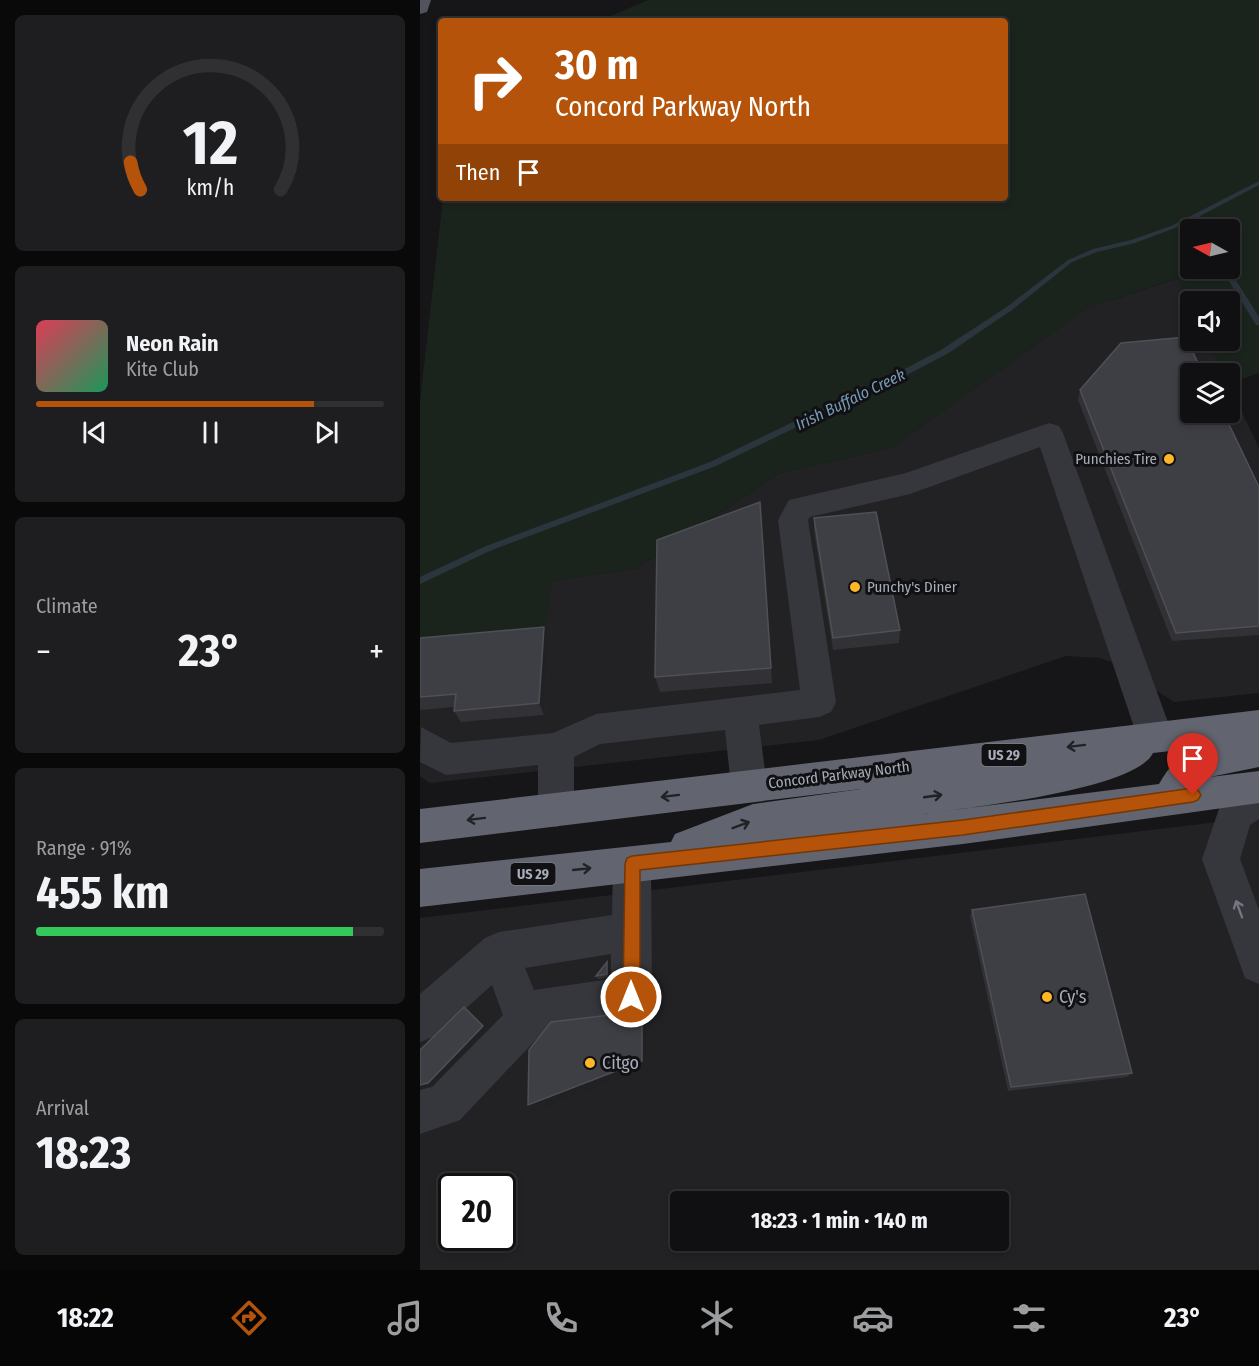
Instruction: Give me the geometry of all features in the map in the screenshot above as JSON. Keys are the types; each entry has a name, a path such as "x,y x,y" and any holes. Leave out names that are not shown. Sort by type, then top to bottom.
{"highway":[{"name":"Concord Parkway North","path":"420,826 1259,724"},
{"path":"640,863 753,821 1039,781 1113,763 1155,736"},
{"path":"1171,798 1185,773 1196,764 1259,751"},
{"name":"US 29","path":"420,888 963,827 1259,787"}],"main road":[{"path":"420,8 422,0"}],"lane":[{"path":"421,743 446,759 556,748 596,729 819,702 793,520 800,508 910,483 1048,433 1155,736"},
{"path":"740,713 749,786"},
{"path":"556,748 556,810"},
{"path":"1259,798 1234,815 1221,859 1259,964"},
{"path":"420,1112 445,1106 536,1010 631,997 632,931 640,863"},
{"path":"420,1021 499,952 632,931"},
{"path":"499,952 526,1021"}],"shaded area":[{"path":"648,0 1259,0 1259,373 1240,380 1240,363 1219,363 1213,351 1240,351 1240,291 1184,291 1178,278 1087,308 891,448 780,473 637,568 552,581 546,632 420,648 420,402 443,201 1008,201 1008,18 606,18"},
{"path":"1179,278 1185,291 1180,291 1180,351 1213,351 1219,363 1180,363 1180,423 1240,423 1240,408 1259,448 1259,693 1174,702 1114,663 1100,658 1066,656 819,740 430,783 420,776 420,648 552,581 637,568 780,473 891,448 1087,308"},
{"path":"1259,817 1259,1270 420,1270 420,918"}],"building":[{"name":"Punchies Tire","path":"1180,338 1180,351 1192,351 1198,363 1180,363 1180,423 1228,423 1259,487 1259,626 1176,633 1080,390 1121,343"},
{"path":"760,502 771,668 655,677 657,540"},
{"name":"Punchy's Diner","path":"876,512 900,630 833,638 814,518"},
{"path":"544,627 539,703 454,711 456,694 420,697 420,638"},
{"name":"Cy's","path":"1085,894 1132,1073 1011,1087 972,910"},
{"path":"607,962 607,974 596,976"},
{"path":"464,1007 483,1026 428,1083 420,1085 420,1050"},
{"name":"Citgo","path":"642,1007 642,1061 528,1105 529,1050 551,1022 627,1013"}],"waterway":[{"name":"Irish Buffalo Creek","path":"1196,215 1259,183"},
{"name":"Irish Buffalo Creek","path":"420,581 489,548 713,464 854,399 944,352 1010,308 1070,261 1095,250 1133,242 1173,227 1196,215"},
{"path":"1196,215 1198,219"},
{"path":"1231,279 1259,323"}],"place":[{"name":"Punchies Tire","path":"1169,459"},
{"name":"Punchy's Diner","path":"855,587"},
{"name":"Cy's","path":"1047,997"},
{"name":"Citgo","path":"590,1063"}],"route":[{"path":"631,997 632,864 963,827 1193,795"}]}
